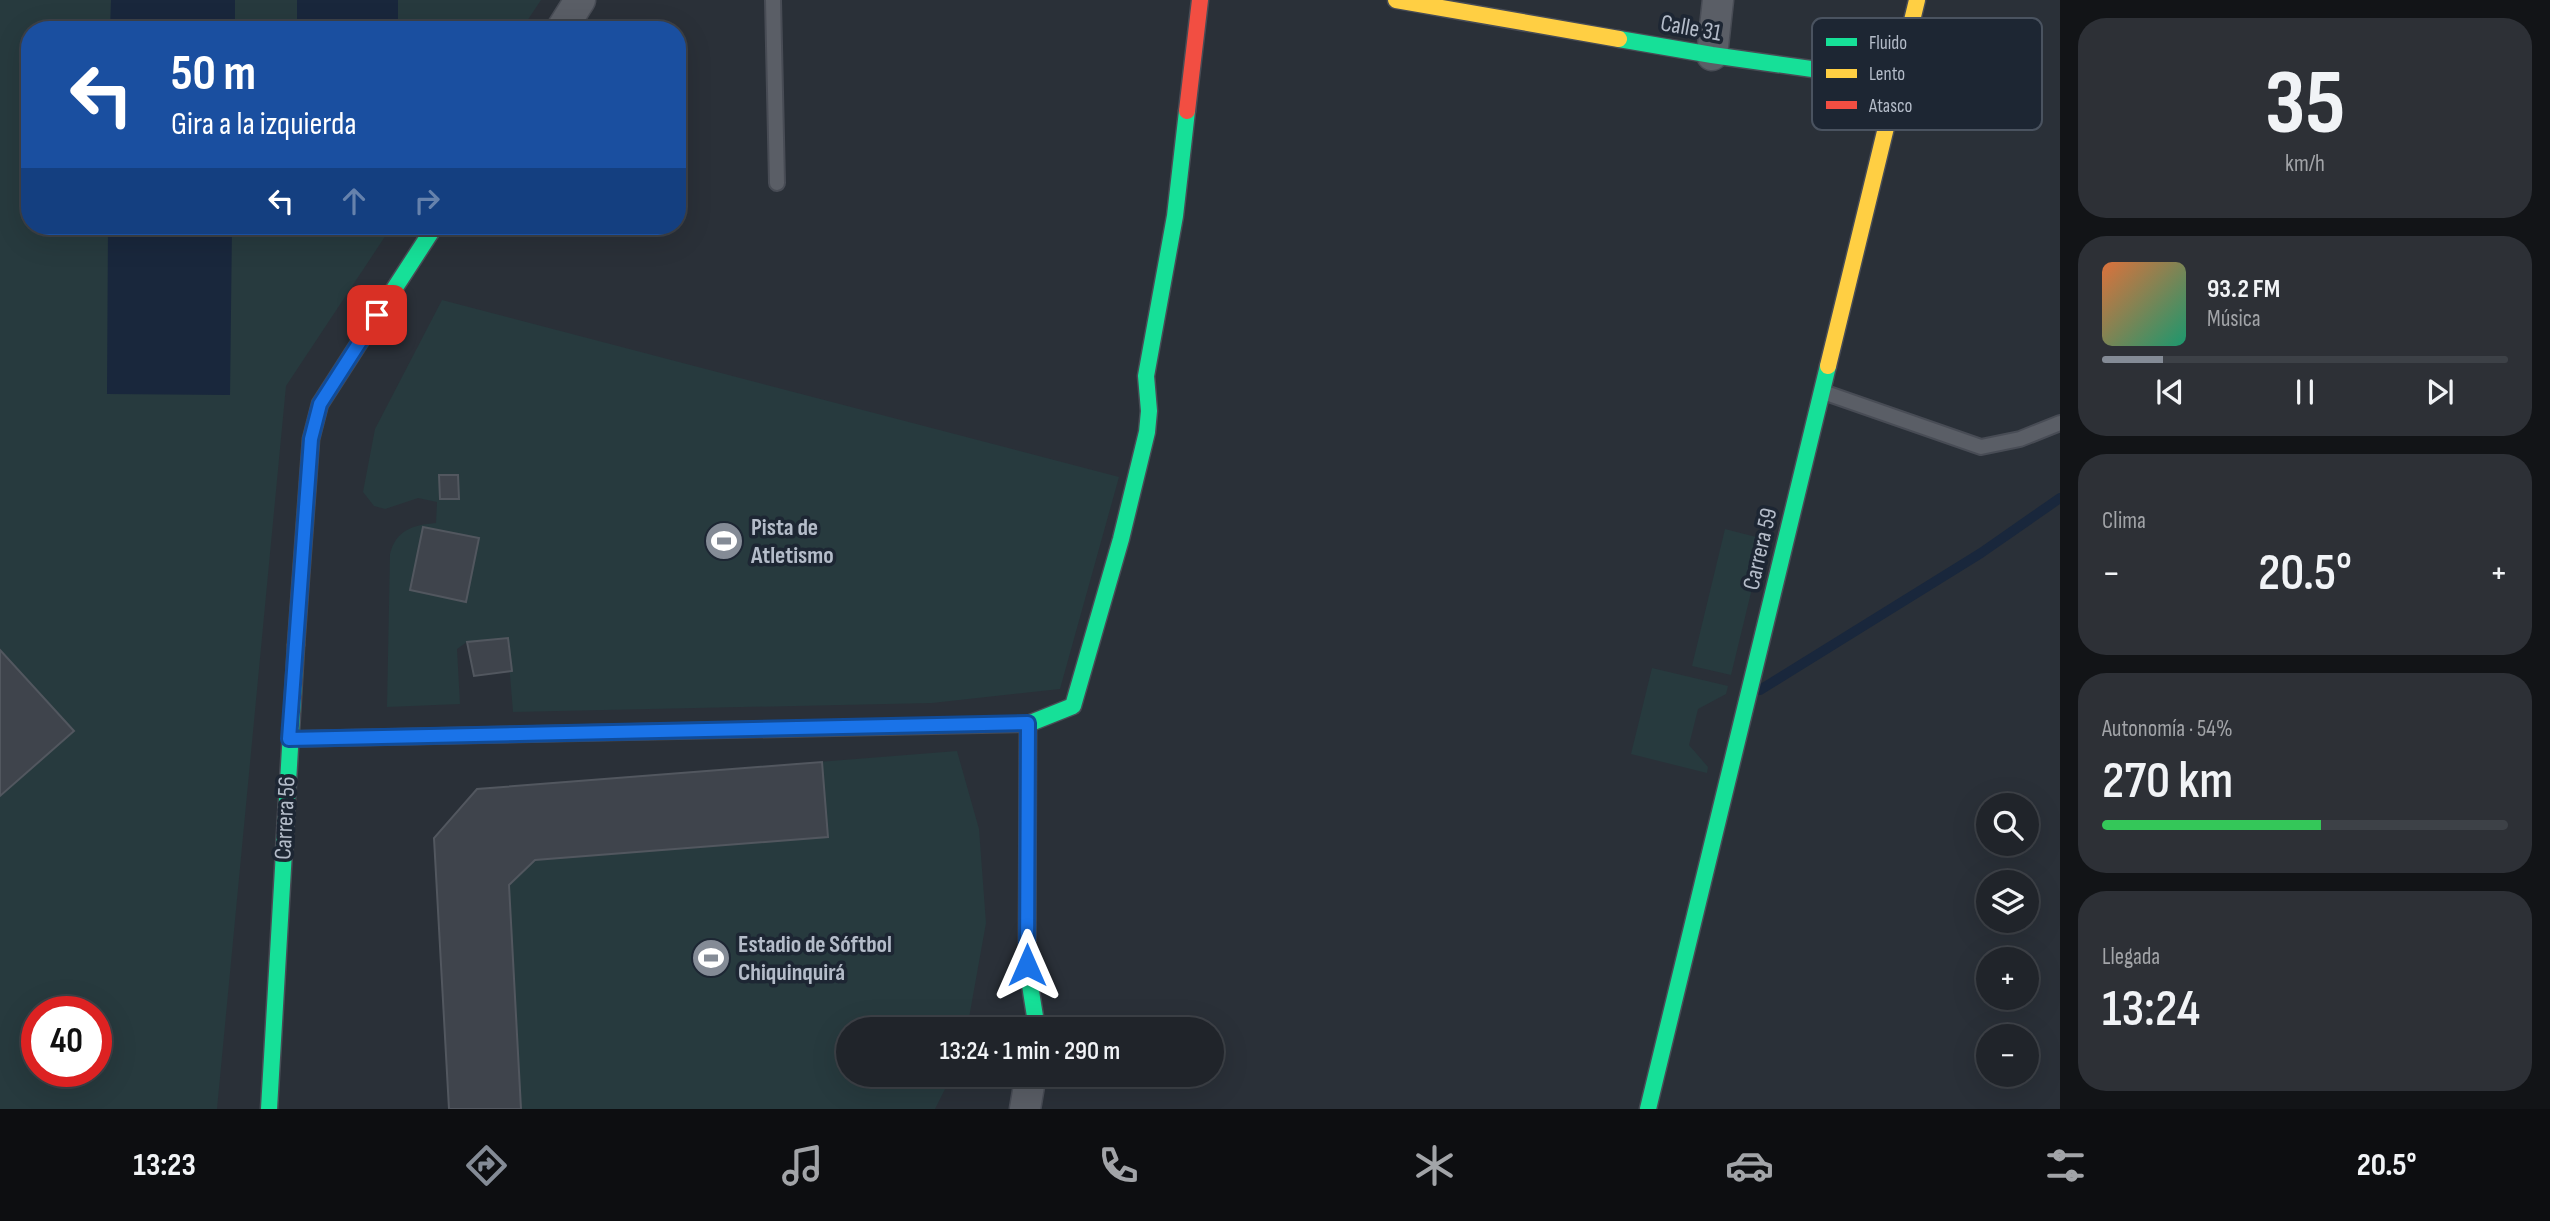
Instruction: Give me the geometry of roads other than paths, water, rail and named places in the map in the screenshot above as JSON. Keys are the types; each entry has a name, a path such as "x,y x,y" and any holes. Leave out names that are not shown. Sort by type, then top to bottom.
{"street":[{"path":"567,21 580,0"},
{"path":"1035,1017 1027,965 1028,723 1073,706 1121,539 1144,445 1149,411 1146,376 1175,216 1200,0"},
{"name":"Calle 31","path":"1396,0 1712,55 1812,69"},
{"path":"1712,55 1718,0"},
{"name":"Carrera 59","path":"1913,18 1917,0"},
{"name":"Carrera 59","path":"1648,1109 1886,130"},
{"name":"Carrera 56","path":"269,1109 289,739 311,439 320,404 429,235"},
{"path":"1025,1109 1029,1087"}],"lane":[{"path":"772,0 777,183"},
{"path":"1822,392 1981,447 2020,439 2060,423"},
{"path":"289,739 1028,723"}],"water":[{"path":"111,0 235,0 235,21 110,21"},
{"path":"297,0 398,0 398,21 297,21"},
{"path":"108,235 232,235 230,395 107,394"}],"waterway":[{"path":"1760,690 1981,553 2060,498"}],"place":[{"name":"Pista de Atletismo","path":"724,541"},
{"name":"Estadio de Sóftbol Chiquinquirá","path":"711,958"}]}
